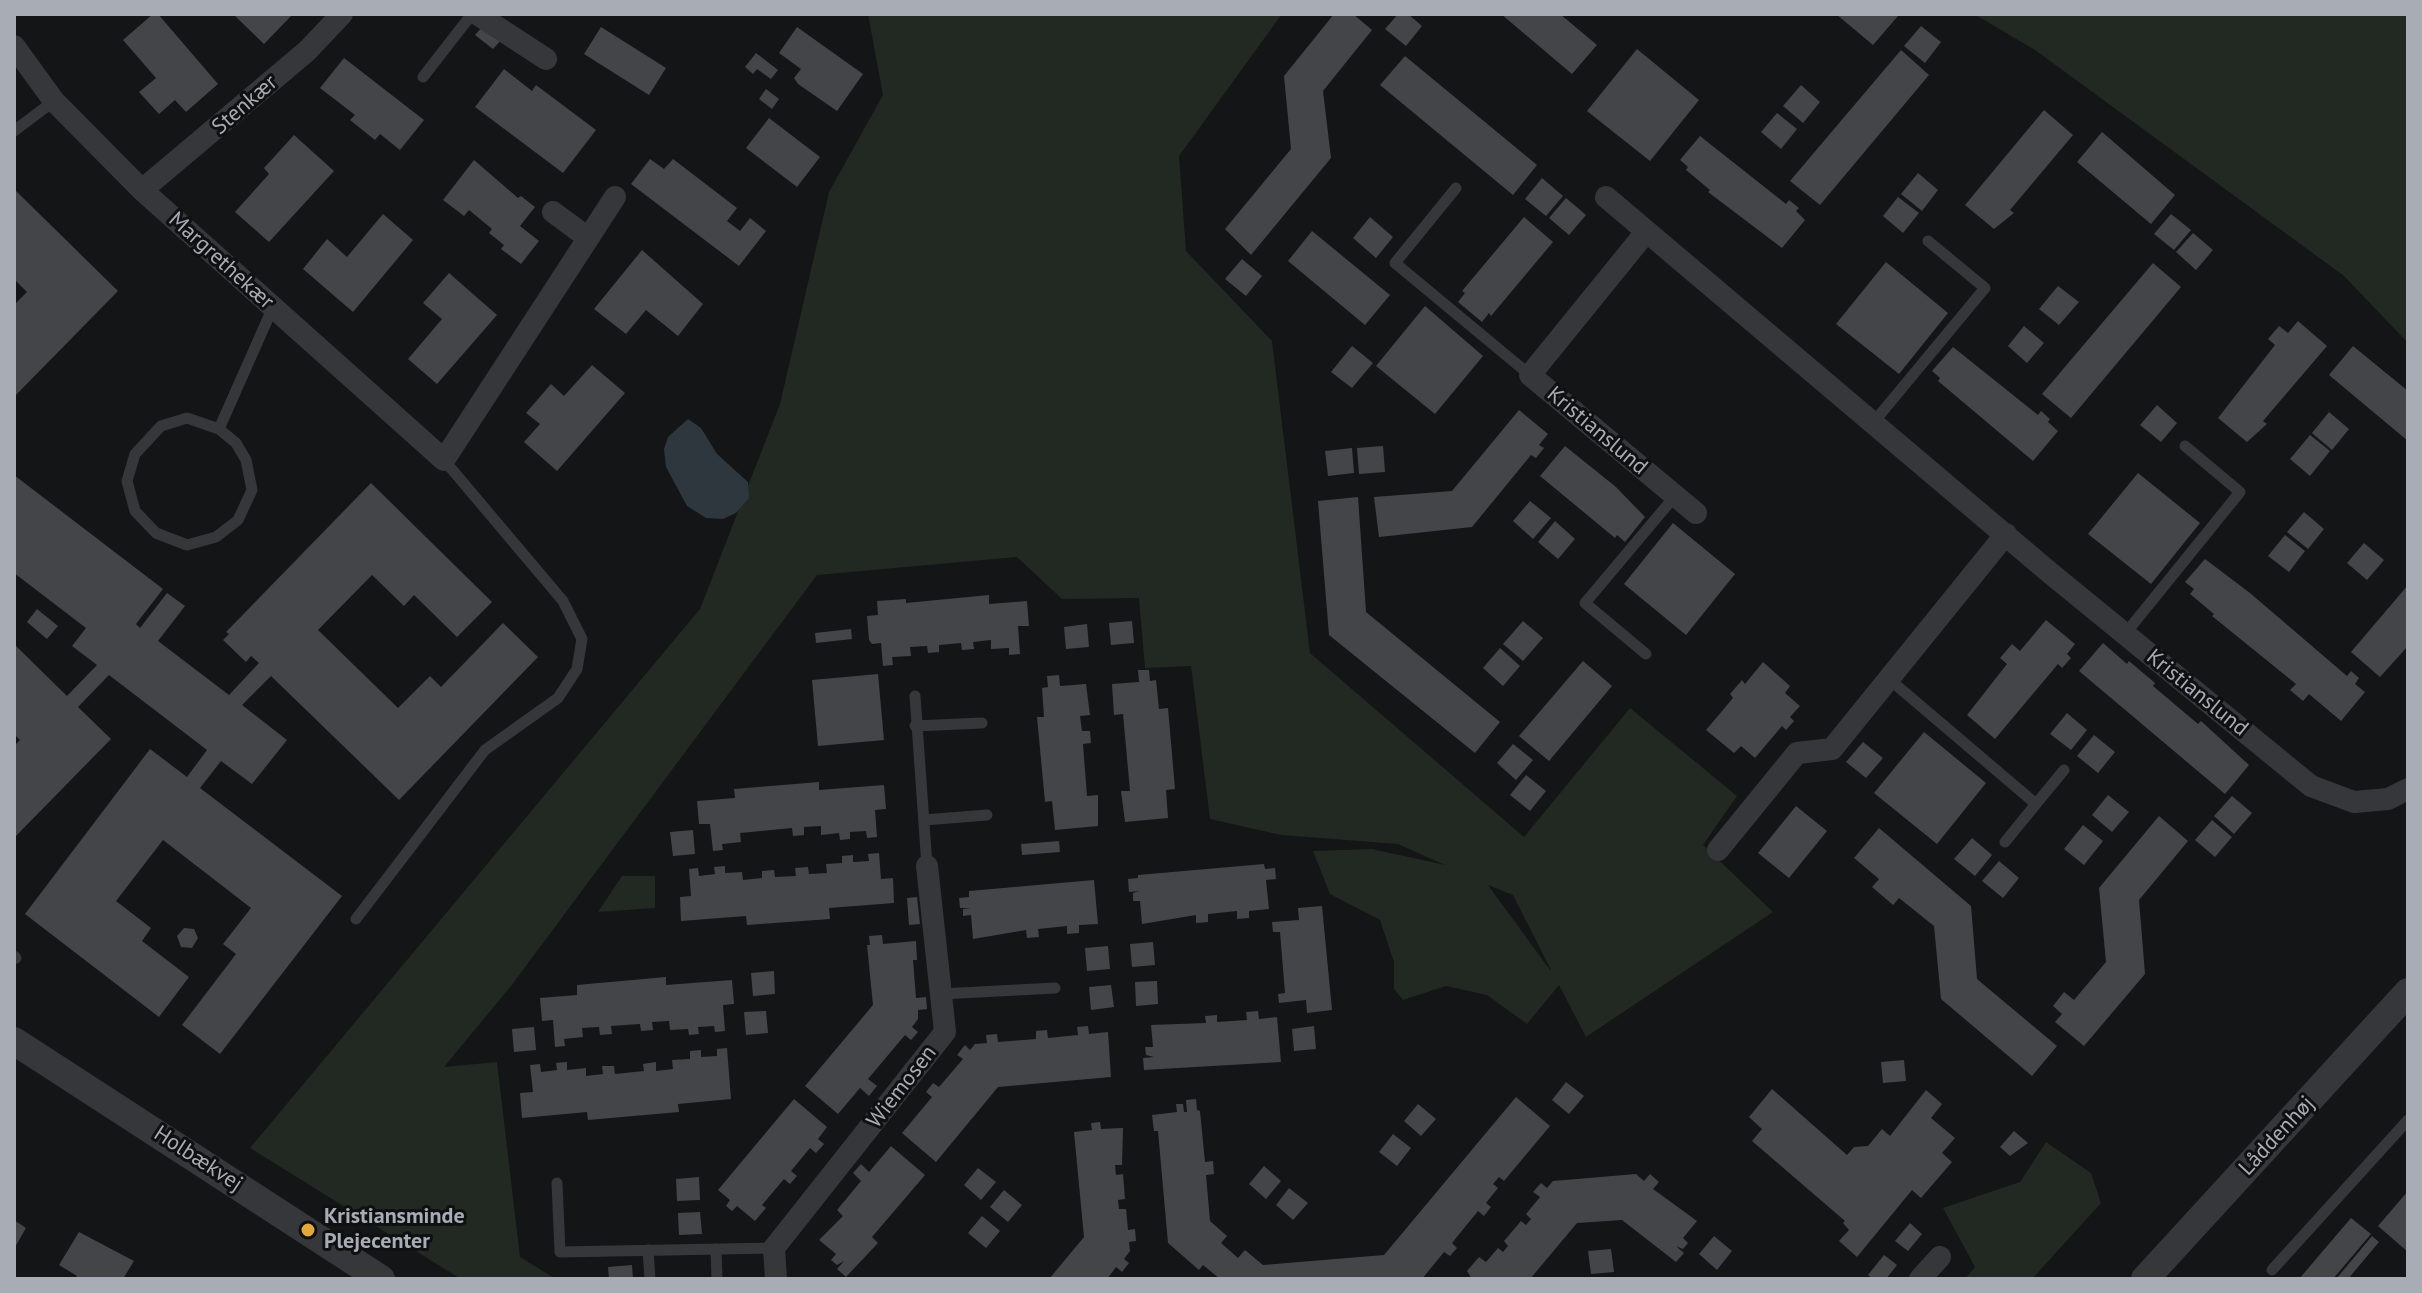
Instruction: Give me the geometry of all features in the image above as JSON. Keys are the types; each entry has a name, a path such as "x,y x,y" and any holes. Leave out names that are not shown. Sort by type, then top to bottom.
{"street":[{"name":"Stenkær","path":"142,190 307,51 342,14"},
{"path":"475,14 546,59"},
{"name":"Margrethekær","path":"14,46 54,101 142,190 444,460"},
{"path":"444,460 615,197"},
{"name":"Kristianslund","path":"1606,197 2125,634 2311,786 2354,802 2388,799 2408,789"},
{"path":"553,212 588,238"},
{"name":"Kristianslund","path":"1646,232 1530,375 1696,513"},
{"path":"1718,850 1797,753 1832,749 2006,534"},
{"name":"Wiemosen","path":"774,1248 945,1032 927,866"},
{"name":"Låddenhøj","path":"2145,1279 2408,992"},
{"name":"Holbækvej","path":"14,1041 381,1279"},
{"path":"774,1248 776,1279"},
{"path":"1920,1279 1940,1257"}],"lane":[{"path":"423,77 475,14"},
{"path":"14,131 54,101"},
{"path":"1456,188 1395,263 1530,375"},
{"path":"1873,423 1985,288 1928,241"},
{"path":"219,429 273,307"},
{"path":"187,418 219,429 236,443 246,460 252,490 238,520 216,537 187,545 156,533 135,511 127,481 135,454 161,426 187,418"},
{"path":"2125,634 2240,492 2185,446"},
{"name":"Margrethekær","path":"356,919 485,750 558,698 577,669 582,639 563,601 444,460"},
{"path":"1646,654 1585,603 1675,496"},
{"path":"1889,679 2036,804"},
{"path":"915,696 927,866"},
{"path":"915,726 982,723"},
{"path":"2005,842 2064,770"},
{"path":"924,820 987,815"},
{"path":"941,994 1055,988"},
{"path":"2272,1270 2408,1120"},
{"path":"557,1183 560,1252 774,1248"},
{"path":"716,1249 717,1279"},
{"path":"648,1250 650,1279"}],"shaded area":[{"path":"868,14 1282,14 1179,156 1186,251 1272,341 1310,653 1524,837 1630,708 1737,796 1703,845 1773,912 1586,1037 1559,985 1527,1024 1487,995 1446,986 1403,1000 1394,989 1394,962 1380,920 1330,894 1313,851 1372,849 1445,865 1398,844 1281,835 1210,819 1191,666 1145,668 1139,598 1062,599 1017,557 817,575 511,986 444,1067 497,1062 520,1257 556,1279 461,1279 250,1148 700,609 780,404 829,192 883,95","holes":["1488,885 1513,895 1551,970"]},
{"path":"1974,14 2408,14 2408,343 2344,276 2035,50"},
{"path":"688,419 701,428 717,454 748,482 749,498 736,513 723,519 706,518 687,506 666,467 664,449 668,437"},
{"path":"622,876 655,876 655,908 598,912"},
{"path":"2046,1142 2091,1173 2101,1203 2032,1279 1965,1279 1975,1267 1943,1208 2020,1182"}],"building":[{"path":"153,14 158,14 218,84 186,112 175,100 159,114 139,92 156,78 123,40"},
{"path":"233,14 293,14 264,44"},
{"path":"1334,14 1353,14 1372,30 1323,91 1331,158 1251,255 1225,229 1291,149 1284,76"},
{"path":"1398,14 1408,14 1422,26 1406,46 1385,29"},
{"path":"1501,14 1560,14 1597,45 1572,74"},
{"path":"1836,14 1896,14 1898,16 1873,45"},
{"path":"483,26 501,40 493,49 475,35"},
{"path":"1921,26 1941,42 1925,63 1904,46"},
{"path":"601,27 666,68 649,95 584,54"},
{"path":"797,27 863,74 837,111 798,84 794,78 801,69 779,53"},
{"path":"1637,49 1699,100 1650,161 1587,111"},
{"path":"1901,50 1929,75 1820,205 1790,181"},
{"path":"756,53 778,70 771,79 757,69 753,74 745,67"},
{"path":"1405,56 1537,165 1513,195 1380,85"},
{"path":"344,58 424,120 400,150 380,134 375,140 350,120 355,115 320,88"},
{"path":"504,69 532,91 536,85 596,130 563,173 475,107"},
{"path":"1801,85 1820,102 1803,123 1783,106"},
{"path":"766,89 779,99 772,109 759,99"},
{"path":"2044,110 2073,135 2010,210 2014,213 1994,229 1965,205"},
{"path":"1777,113 1797,129 1781,149 1761,132"},
{"path":"769,118 820,157 797,187 746,148"},
{"path":"2102,132 2175,195 2151,224 2077,162"},
{"path":"294,135 334,171 269,242 235,212 269,174 264,168"},
{"path":"1700,136 1786,204 1789,200 1799,208 1796,211 1805,220 1782,248 1708,192 1710,190 1686,170 1688,167 1680,160"},
{"path":"650,159 664,169 673,159 737,208 727,221 740,231 750,218 766,231 739,266 631,184"},
{"path":"474,160 518,198 521,196 535,207 520,226 539,241 521,264 501,249 504,245 489,233 492,229 469,210 464,216 443,200"},
{"path":"1918,173 1938,190 1922,211 1901,194"},
{"path":"1542,178 1563,196 1546,216 1525,199"},
{"path":"14,189 118,291 14,397 14,305 27,292 14,279"},
{"path":"1898,197 1919,213 1903,233 1883,216"},
{"path":"1566,198 1586,215 1569,235 1549,218"},
{"path":"383,214 413,240 353,312 303,269 327,239 347,257"},
{"path":"2171,214 2191,230 2174,250 2154,234"},
{"path":"1370,217 1393,237 1376,258 1353,238"},
{"path":"1524,217 1553,242 1491,316 1489,313 1482,322 1458,302 1465,293 1462,291"},
{"path":"1312,231 1390,295 1365,325 1288,261"},
{"path":"2193,233 2213,250 2196,270 2176,252"},
{"path":"642,250 703,304 678,336 646,310 626,334 594,309"},
{"path":"1242,259 1262,276 1246,296 1225,279"},
{"path":"1886,262 1948,313 1899,374 1836,324"},
{"path":"2153,263 2181,287 2071,418 2042,394"},
{"path":"449,273 497,315 437,384 408,359 442,319 423,303"},
{"path":"2058,286 2079,302 2059,325 2039,309"},
{"path":"1425,306 1483,356 1435,414 1376,366"},
{"path":"2298,321 2327,346 2263,421 2267,424 2247,442 2218,418 2275,345 2268,339 2279,326 2288,333"},
{"path":"2024,326 2044,343 2027,363 2008,346"},
{"path":"1352,346 1373,363 1352,388 1331,372"},
{"path":"2353,346 2408,391 2408,441 2329,375"},
{"path":"1953,347 2038,415 2041,411 2050,419 2048,422 2058,431 2033,461 1938,381 1940,378 1932,371"},
{"path":"592,365 625,393 557,471 524,442 540,424 526,413 551,384 564,396"},
{"path":"2157,405 2177,423 2161,442 2140,425"},
{"path":"1519,410 1548,434 1539,445 1544,448 1536,458 1531,455 1472,527 1379,537 1374,497 1452,491"},
{"path":"2329,412 2349,429 2332,450 2312,433"},
{"path":"2310,435 2330,451 2310,476 2290,459"},
{"path":"1383,446 1385,472 1359,474 1357,448"},
{"path":"1565,446 1616,487 1645,517 1625,542 1617,535 1615,538 1540,476"},
{"path":"1352,448 1354,473 1328,476 1325,451"},
{"path":"2138,473 2200,523 2151,584 2088,534"},
{"path":"14,475 163,589 136,624 140,628 167,593 185,606 158,641 229,695 259,663 251,656 246,662 223,640 229,634 226,632 371,483 492,602 457,637 414,595 404,606 372,575 318,630 398,708 430,676 441,687 503,623 538,657 399,800 271,676 242,705 287,740 252,784 221,761 200,788 342,896 220,1054 182,1025 236,954 223,944 251,908 163,840 116,901 151,928 142,941 189,977 159,1017 25,914 150,749 187,777 207,750 109,675 78,707 111,739 14,838 14,746 20,740 14,734 14,644 67,696 97,665 72,646 86,628 14,573"},
{"path":"1358,497 1366,612 1500,722 1475,753 1329,635 1318,501"},
{"path":"1530,501 1551,518 1533,539 1513,521"},
{"path":"2304,512 2324,529 2308,549 2287,532"},
{"path":"1555,521 1575,539 1558,559 1538,542"},
{"path":"1673,523 1735,574 1686,635 1624,584"},
{"path":"2285,535 2305,551 2289,572 2268,556"},
{"path":"2364,543 2384,560 2367,580 2347,563"},
{"path":"2205,559 2347,676 2351,671 2359,678 2355,684 2365,692 2341,721 2309,694 2303,701 2290,690 2296,684 2212,616 2214,614 2190,594 2194,589 2185,582"},
{"path":"2408,585 2408,646 2380,677 2351,652"},
{"path":"989,595 989,604 1027,601 1029,626 1018,626 1020,654 1009,655 1009,648 991,649 991,640 973,642 974,649 962,650 961,643 939,645 939,652 928,653 927,646 910,647 911,656 892,657 893,665 883,666 881,643 872,644 869,640 867,616 878,615 877,601 906,599 906,603"},
{"path":"37,609 58,626 47,639 27,622"},
{"path":"2046,620 2075,644 2067,654 2071,658 2062,668 2058,664 1995,739 1967,715 2007,664 2000,658 2012,644 2020,651"},
{"path":"1132,621 1134,643 1111,645 1109,623"},
{"path":"1523,621 1543,638 1523,661 1503,644"},
{"path":"1087,624 1089,647 1066,649 1064,627"},
{"path":"851,629 852,639 816,643 815,633"},
{"path":"2103,643 2155,683 2153,686 2198,724 2201,721 2249,765 2225,794 2079,671"},
{"path":"1500,648 1520,666 1503,686 1483,668"},
{"path":"1583,661 1612,686 1549,761 1519,736"},
{"path":"1763,662 1790,686 1785,693 1800,706 1790,717 1794,721 1786,730 1782,726 1755,758 1741,746 1734,753 1706,730 1733,698 1730,694 1742,680 1745,684"},
{"path":"1138,670 1149,670 1150,681 1156,680 1159,709 1168,708 1175,789 1166,790 1168,818 1125,822 1121,791 1130,791 1123,714 1114,715 1112,684 1139,682"},
{"path":"878,674 884,740 818,746 812,680"},
{"path":"1059,675 1060,686 1086,684 1090,715 1080,716 1082,731 1090,731 1091,743 1083,744 1087,796 1098,795 1098,826 1055,830 1052,801 1045,802 1037,717 1044,717 1042,688 1048,687 1047,676"},
{"path":"2067,713 2087,730 2071,750 2050,734"},
{"path":"1924,732 1986,783 1937,844 1874,793"},
{"path":"2094,735 2115,752 2098,773 2077,756"},
{"path":"1863,742 1883,758 1866,778 1846,762"},
{"path":"1513,744 1533,760 1516,780 1497,763"},
{"path":"1526,775 1546,791 1530,811 1510,795"},
{"path":"819,782 819,790 884,785 886,809 875,810 877,837 867,838 866,831 850,832 850,839 840,840 839,833 821,835 821,826 804,827 804,835 793,836 792,828 740,833 741,842 722,844 723,850 713,851 710,824 699,824 697,801 735,798 734,789"},
{"path":"2108,795 2129,812 2112,832 2092,815"},
{"path":"2232,796 2252,813 2234,834 2214,816"},
{"path":"1796,806 1827,831 1789,878 1758,853"},
{"path":"2159,816 2188,841 2139,900 2145,974 2084,1046 2055,1022 2062,1014 2053,1006 2064,992 2074,1000 2106,962 2099,888"},
{"path":"2212,820 2232,837 2215,857 2195,840"},
{"path":"2083,825 2103,841 2084,865 2064,849"},
{"path":"1879,828 1971,906 1977,979 2057,1046 2032,1076 1941,999 1934,926 1899,898 1893,905 1872,887 1879,879 1854,858"},
{"path":"693,830 695,854 673,856 670,832"},
{"path":"1972,838 1992,855 1975,876 1954,859"},
{"path":"1059,841 1060,852 1022,855 1021,844"},
{"path":"879,853 881,879 893,878 894,903 829,908 830,919 747,925 746,916 681,921 680,897 691,896 689,869 698,868 699,876 715,874 714,867 725,866 725,873 742,872 743,880 762,878 762,871 774,870 775,877 796,876 795,868 808,867 809,874 827,873 826,864 842,863 842,856 853,855 853,862 869,861 868,854"},
{"path":"1999,861 2019,878 2003,898 1982,881"},
{"path":"1264,864 1265,869 1275,868 1276,879 1266,880 1269,909 1249,911 1249,918 1237,919 1237,911 1208,914 1208,922 1196,923 1196,915 1142,924 1140,901 1133,901 1133,893 1139,891 1129,892 1128,879 1138,878 1138,875"},
{"path":"1094,880 1098,924 1079,925 1079,933 1067,934 1067,926 1038,929 1039,937 1027,938 1026,930 973,939 971,915 963,916 963,909 971,908 960,908 959,898 969,897 969,891"},
{"path":"917,897 920,924 909,925 907,898"},
{"path":"1322,906 1332,1010 1307,1013 1306,1000 1279,1003 1278,994 1285,993 1280,932 1273,932 1272,922 1299,920 1298,908"},
{"path":"184,928 194,929 198,938 192,948 181,947 177,936"},
{"path":"882,935 883,944 916,941 917,960 913,960 916,998 926,997 927,1009 918,1010 918,1019 912,1027 918,1032 911,1040 905,1035 868,1079 877,1086 869,1096 860,1088 838,1114 805,1086 873,1005 867,945 870,945 869,936"},
{"path":"1153,942 1155,965 1132,967 1130,944"},
{"path":"1108,946 1110,969 1087,971 1085,948"},
{"path":"774,971 775,994 753,996 751,973"},
{"path":"666,977 666,985 732,980 734,1004 723,1005 725,1031 715,1032 714,1026 698,1027 699,1034 689,1035 688,1029 670,1030 669,1021 652,1022 653,1030 641,1031 640,1024 611,1026 612,1034 600,1035 599,1027 582,1028 583,1037 564,1039 565,1046 555,1047 553,1020 542,1021 540,998 577,995 577,985"},
{"path":"1157,981 1158,1004 1136,1006 1135,982"},
{"path":"1111,985 1114,1007 1091,1010 1089,987"},
{"path":"766,1011 768,1033 746,1035 744,1012"},
{"path":"1258,1011 1259,1019 1277,1017 1281,1062 1144,1070 1143,1058 1154,1057 1146,1055 1145,1047 1153,1047 1151,1025 1206,1023 1205,1016 1217,1015 1217,1022 1247,1020 1246,1012"},
{"path":"1088,1026 1089,1034 1108,1032 1111,1077 998,1087 936,1162 902,1133 932,1097 926,1092 933,1083 939,1087 963,1059 957,1055 965,1045 970,1050 975,1044 987,1043 986,1035 997,1034 998,1042 1036,1039 1036,1031 1047,1030 1048,1038 1078,1035 1077,1027"},
{"path":"1314,1026 1316,1049 1294,1051 1292,1029"},
{"path":"534,1027 536,1050 514,1052 512,1029"},
{"path":"727,1048 731,1099 678,1104 679,1112 588,1120 587,1112 522,1118 520,1093 533,1092 530,1065 540,1064 541,1072 557,1070 556,1063 567,1062 567,1070 586,1068 586,1076 603,1074 602,1066 614,1066 615,1074 644,1071 643,1064 656,1062 656,1071 673,1069 672,1060 690,1059 690,1051 701,1050 701,1057 717,1056 717,1049"},
{"path":"1904,1060 1906,1081 1883,1083 1881,1062"},
{"path":"1566,1082 1584,1096 1569,1114 1552,1100"},
{"path":"1772,1089 1847,1155 1854,1147 1868,1146 1882,1129 1890,1136 1926,1090 1942,1104 1931,1118 1955,1138 1942,1153 1952,1162 1921,1198 1912,1190 1857,1257 1839,1241 1849,1230 1843,1223 1845,1221 1752,1141 1762,1129 1749,1117"},
{"path":"1516,1097 1550,1126 1504,1181 1499,1177 1493,1184 1498,1188 1486,1203 1491,1207 1484,1216 1478,1211 1452,1243 1457,1248 1450,1256 1444,1252 1422,1279 1220,1279 1203,1265 1199,1270 1168,1243 1158,1131 1154,1131 1152,1115 1177,1112 1176,1104 1183,1104 1184,1112 1187,1112 1186,1100 1196,1099 1197,1110 1200,1111 1205,1162 1213,1161 1214,1174 1206,1175 1210,1221 1227,1236 1221,1243 1238,1258 1245,1250 1263,1265 1384,1255"},
{"path":"794,1099 827,1127 818,1139 824,1144 816,1153 810,1148 791,1171 797,1176 790,1184 784,1179 762,1205 766,1208 755,1221 737,1206 732,1211 726,1206 730,1200 718,1190"},
{"path":"1418,1104 1436,1119 1421,1136 1404,1121"},
{"path":"1100,1122 1101,1129 1123,1128 1122,1165 1115,1165 1116,1175 1123,1174 1125,1199 1118,1200 1119,1209 1126,1209 1128,1230 1135,1229 1136,1241 1129,1242 1130,1251 1124,1259 1129,1263 1122,1272 1116,1267 1107,1279 1049,1279 1084,1237 1074,1132 1092,1130 1091,1123"},
{"path":"2014,1131 2028,1143 2010,1156 2000,1147"},
{"path":"1393,1134 1411,1148 1397,1166 1379,1152"},
{"path":"891,1146 925,1175 872,1237 878,1243 846,1277 837,1269 844,1261 837,1265 831,1260 836,1254 819,1240 843,1216 837,1210 861,1181 853,1173 861,1164 869,1172"},
{"path":"1264,1166 1281,1181 1266,1199 1249,1184"},
{"path":"978,1168 996,1182 981,1200 964,1185"},
{"path":"1636,1174 1644,1181 1650,1174 1659,1182 1653,1189 1697,1221 1683,1238 1688,1243 1683,1249 1676,1246 1684,1253 1676,1262 1622,1220 1577,1223 1530,1279 1472,1279 1467,1271 1479,1257 1486,1262 1498,1248 1503,1252 1508,1246 1504,1241 1521,1221 1526,1225 1531,1219 1526,1214 1540,1197 1533,1192 1541,1183 1547,1188 1553,1181"},
{"path":"699,1177 700,1200 677,1201 676,1179"},
{"path":"1289,1188 1308,1203 1293,1220 1276,1205"},
{"path":"1004,1190 1022,1205 1008,1222 990,1207"},
{"path":"2408,1191 2408,1252 2378,1226"},
{"path":"700,1212 702,1234 679,1235 678,1213"},
{"path":"982,1216 1000,1231 986,1248 968,1233"},
{"path":"2351,1218 2371,1234 2333,1279 2299,1279"},
{"path":"14,1220 26,1228 14,1249"},
{"path":"1910,1223 1922,1234 1908,1251 1895,1241"},
{"path":"79,1232 134,1261 123,1279 75,1279 77,1276 59,1265"},
{"path":"1714,1236 1732,1251 1717,1270 1699,1254"},
{"path":"2372,1236 2379,1242 2348,1279 2336,1279"},
{"path":"1611,1249 1614,1272 1591,1274 1588,1251"},
{"path":"1884,1255 1897,1265 1886,1279 1873,1279 1868,1275"},
{"path":"632,1265 633,1279 609,1279 608,1267"}],"place":[{"name":"Kristiansminde Plejecenter","path":"308,1230"}]}
